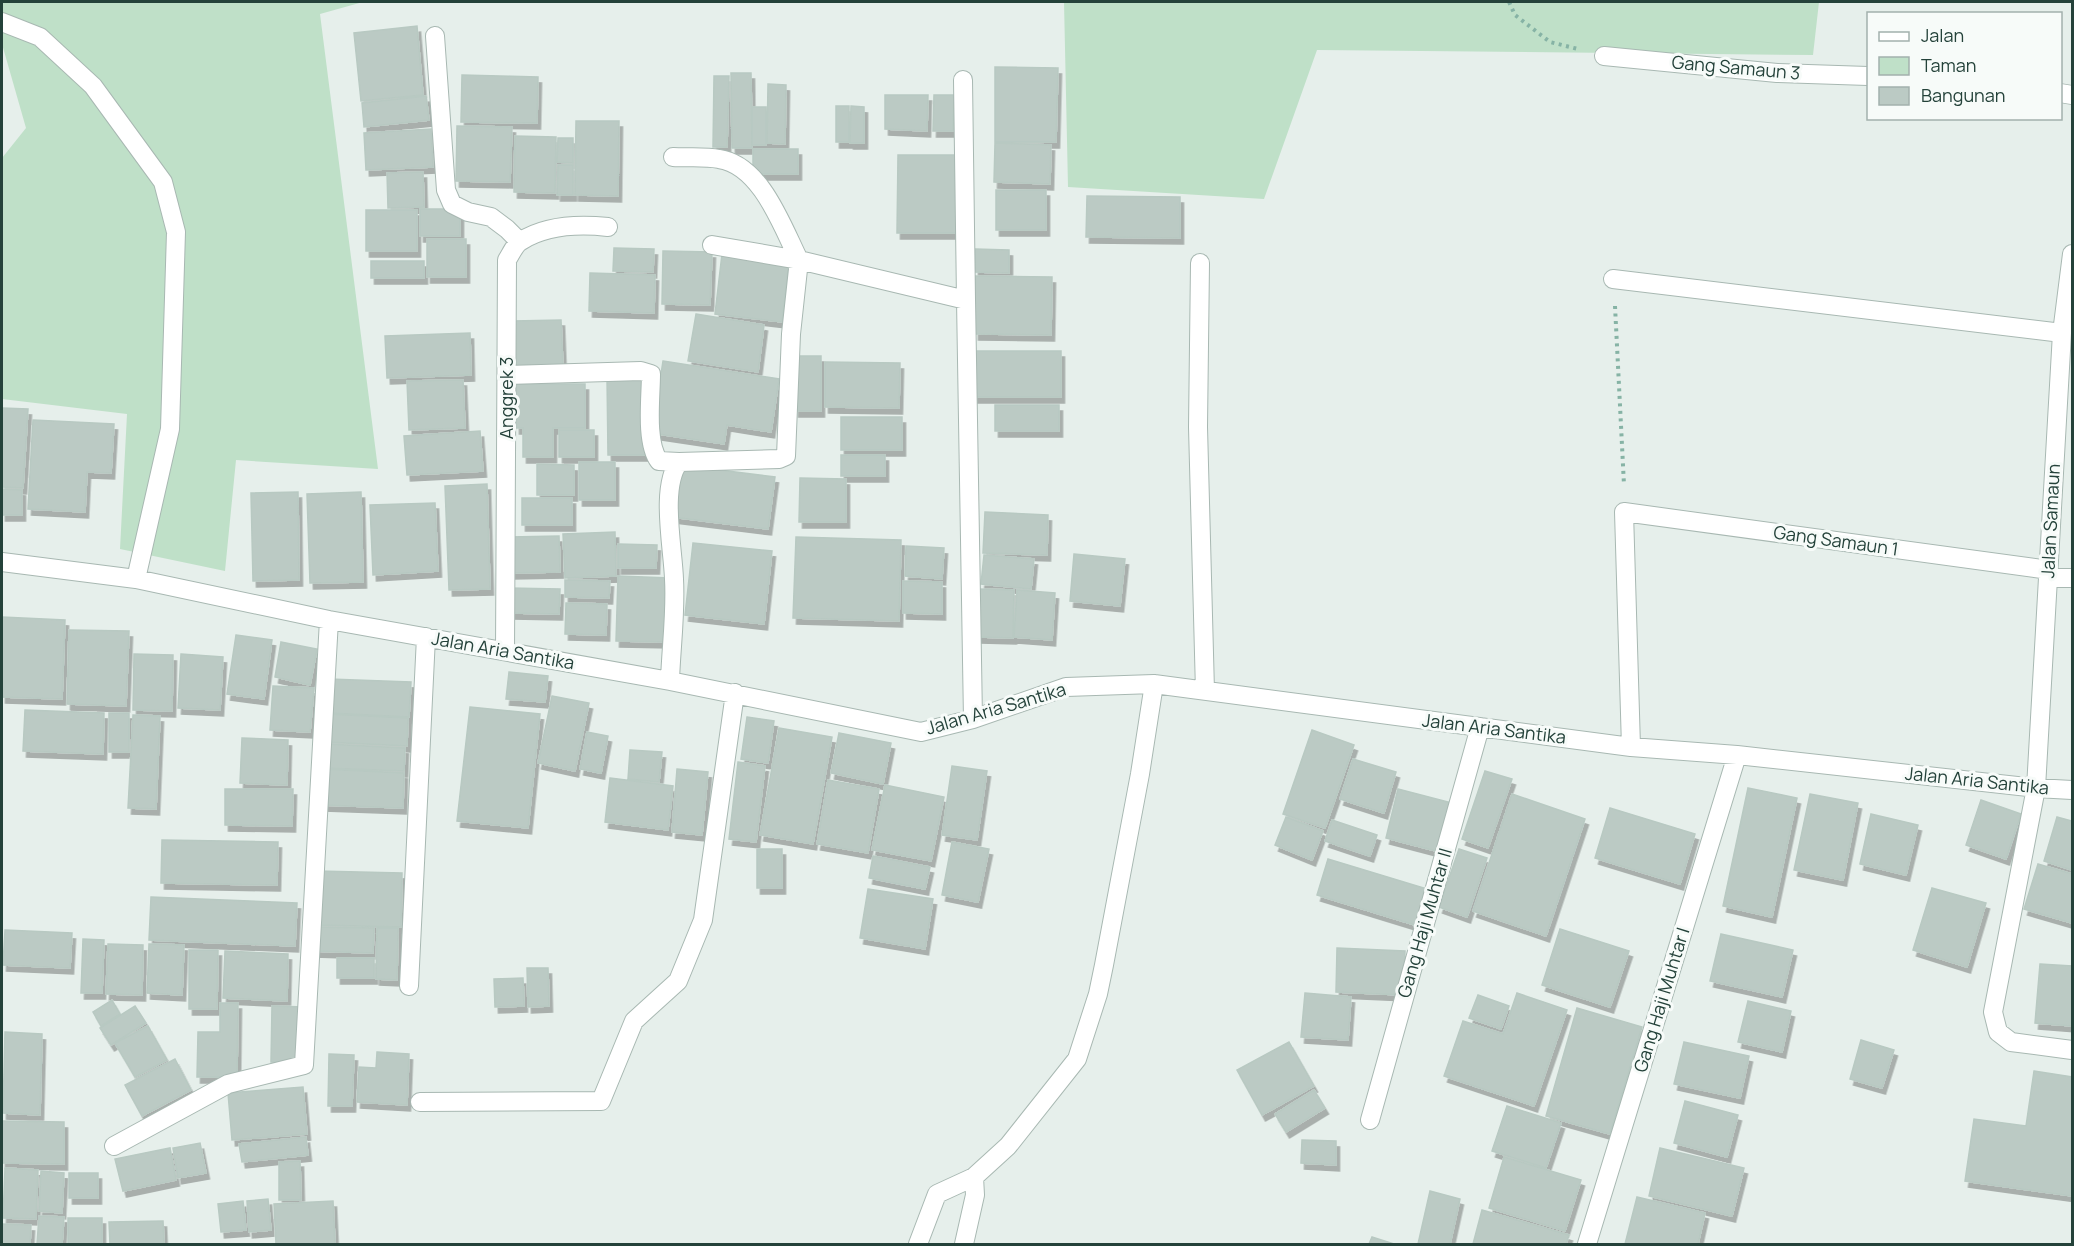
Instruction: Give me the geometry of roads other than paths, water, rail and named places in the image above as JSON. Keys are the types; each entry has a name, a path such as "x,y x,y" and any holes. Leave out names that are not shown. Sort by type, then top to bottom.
{"street":[{"path":"2,22 40,37 93,86 163,182 176,232 170,429 136,579"},
{"path":"435,36 446,190 452,204 468,212 491,217 519,241 549,229 586,224 609,227"},
{"name":"Gang Samaun 3","path":"1604,56 1777,73 1867,76"},
{"path":"963,80 973,719"},
{"path":"507,375 641,370 651,374 651,433 659,461 778,459 786,456 791,334 799,260 766,194 747,171 721,159 673,157"},
{"name":"Anggrek 3","path":"505,651 507,260 519,241"},
{"path":"712,245 799,260 966,300"},
{"name":"Jalan Samaun","path":"2073,254 2062,333 2036,788 1993,1012 1998,1032 2011,1042 2073,1050"},
{"path":"1200,263 1198,427 1205,691"},
{"path":"1613,279 2062,333"},
{"path":"670,681 674,580 669,536 670,483 673,470 679,462"},
{"name":"Gang Samaun 1","path":"1630,747 1624,512 2073,578"},
{"name":"Jalan Aria Santika","path":"2,562 136,579 329,620 735,693 921,732 973,719 1066,687 1154,684 1630,747 1737,755 2036,788 2073,790"},
{"path":"114,1146 228,1084 304,1065 329,620"},
{"path":"409,986 426,637"},
{"path":"918,1245 937,1194 974,1177 1008,1146 1077,1059 1098,994 1140,774 1154,684"},
{"path":"420,1102 601,1101 634,1022 678,981 703,920 735,693"},
{"name":"Gang Haji Muhtar II","path":"1370,1119 1480,727"},
{"name":"Gang Haji Muhtar I","path":"1587,1245 1737,755"},
{"path":"964,1245 975,1195 974,1177"}]}
